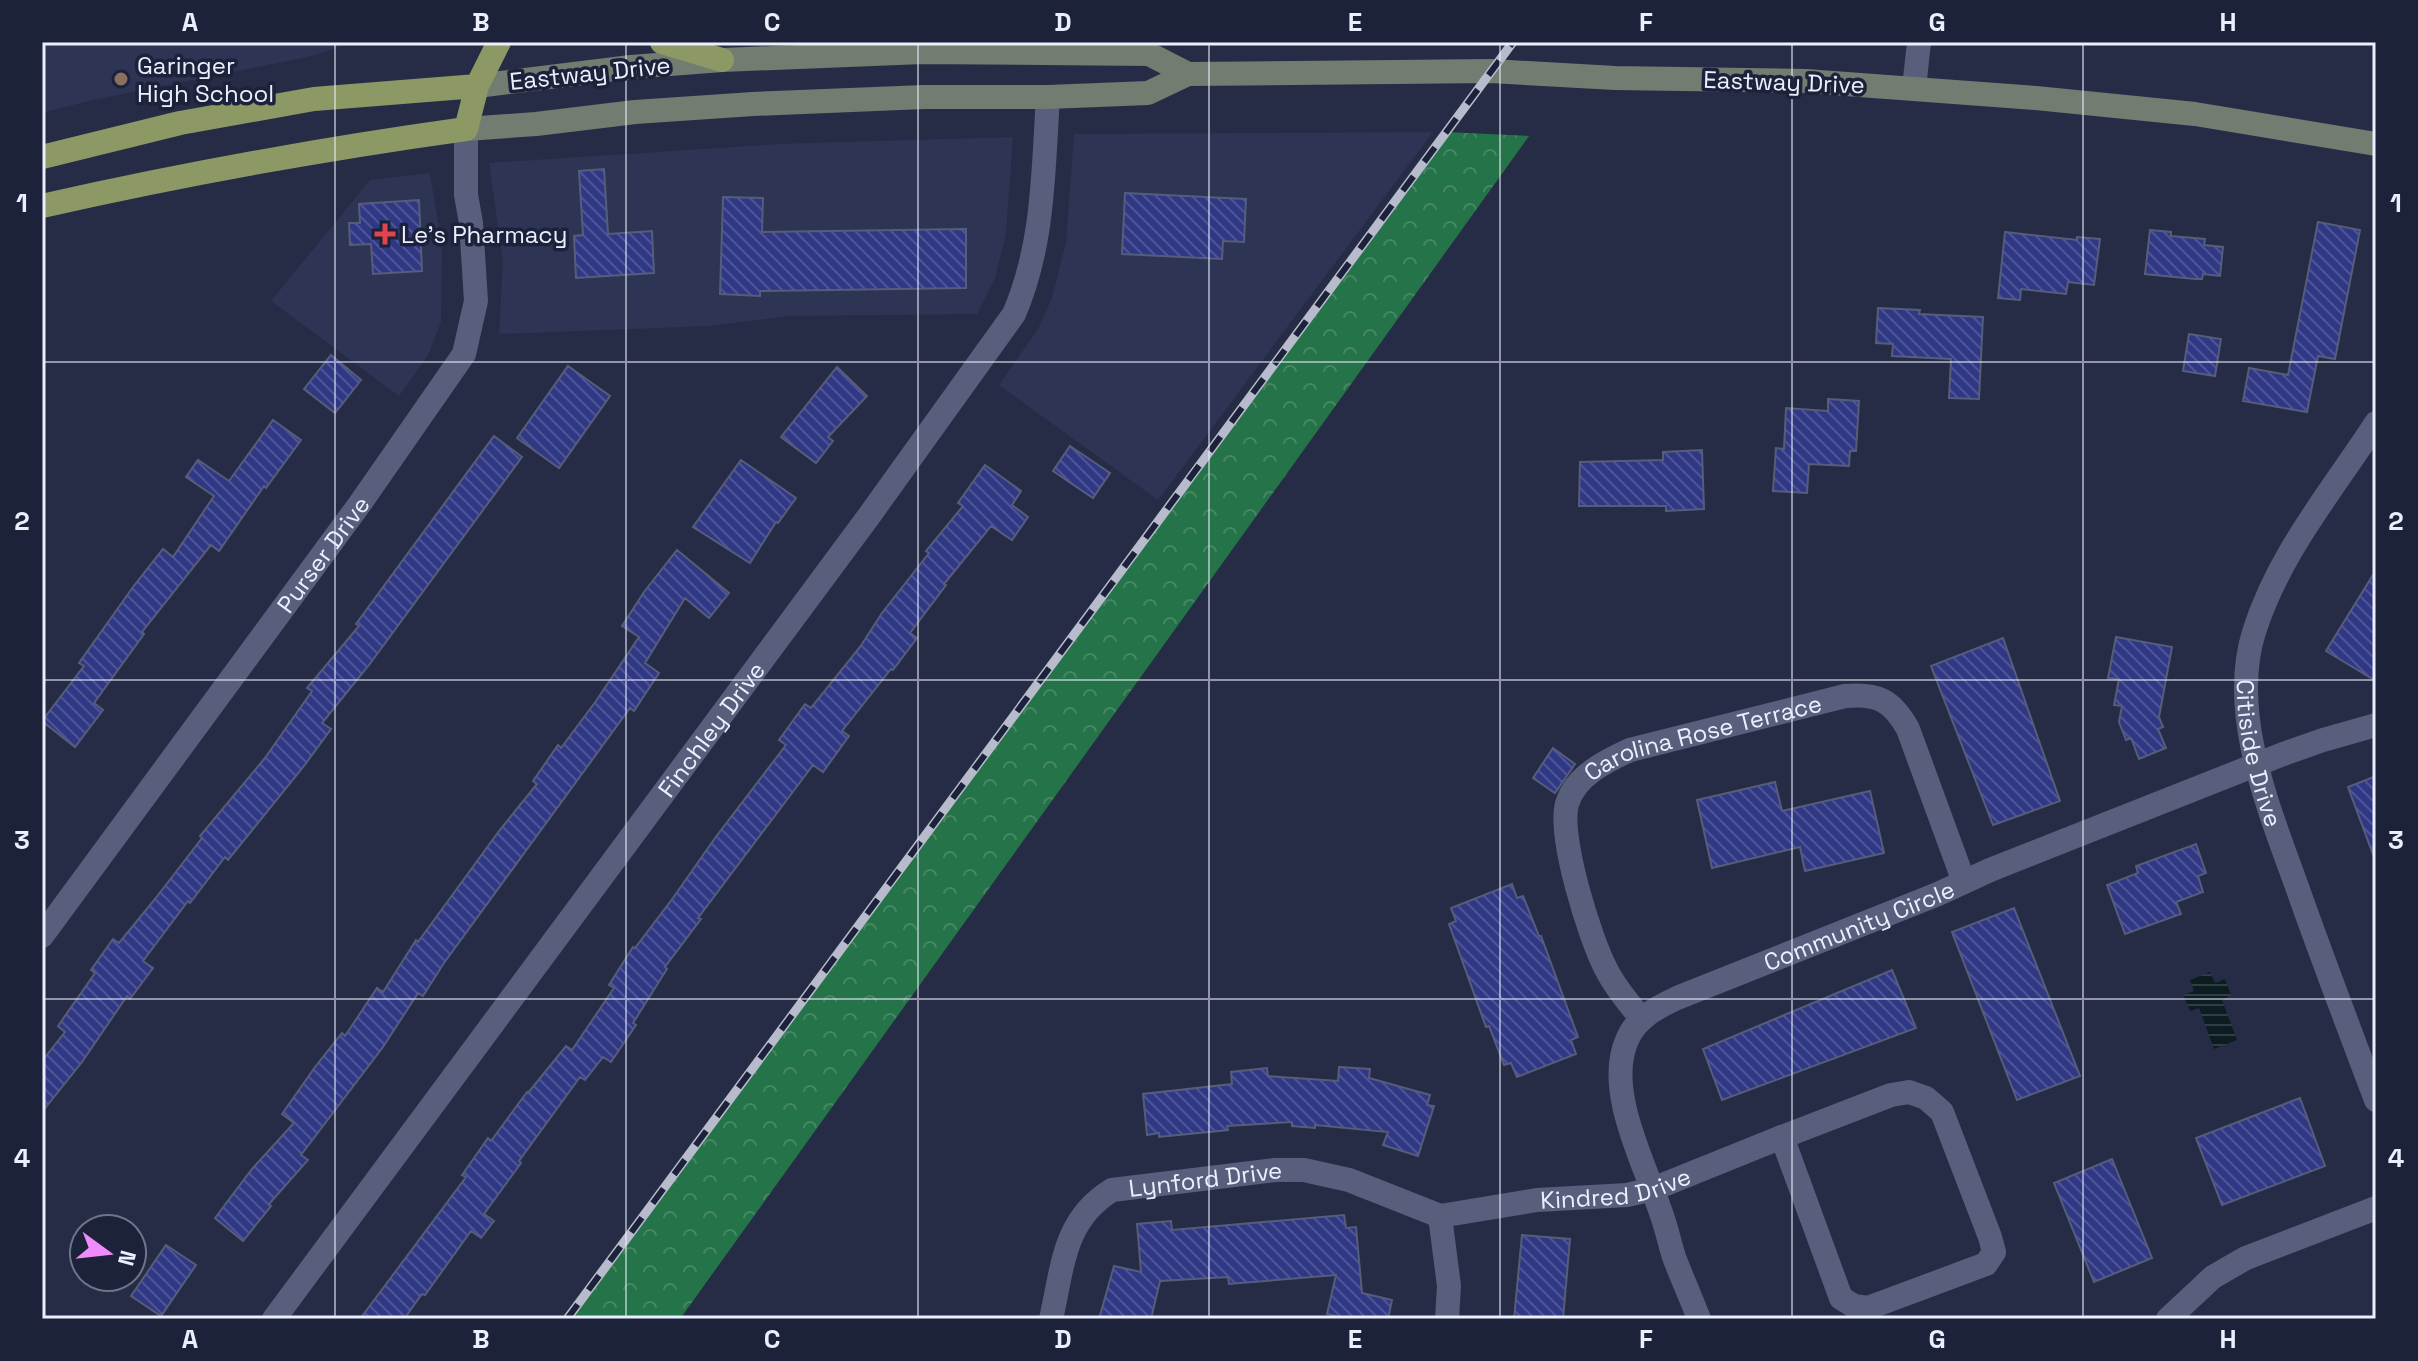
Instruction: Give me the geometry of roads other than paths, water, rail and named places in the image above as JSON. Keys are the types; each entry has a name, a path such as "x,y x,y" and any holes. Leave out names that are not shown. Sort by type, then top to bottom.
{"main road":[{"path":"466,129 477,86 499,42"},
{"path":"662,42 722,60"},
{"name":"Eastway Drive","path":"42,157 180,123 314,99 477,86 631,67 722,60 923,52 1149,54 1188,74"},
{"name":"Eastway Drive","path":"42,206 189,173 323,149 466,129 753,104 1148,93 1188,74 1491,71 1615,78 1806,81 2195,114 2376,144"}],"street":[{"path":"1914,88 1919,42"},
{"name":"Finchley Drive","path":"274,1319 869,516 1014,314 1025,288 1038,238 1048,97"},
{"name":"Purser Drive","path":"42,936 359,505 464,354 476,301 466,195 466,129"},
{"name":"Citiside Drive","path":"2376,423 2305,527 2278,573 2253,633 2245,693 2257,764 2330,979 2376,1100"},
{"name":"Carolina Rose Terrace","path":"1642,1019 1605,969 1575,880 1565,821 1568,803 1575,789 1608,760 1630,750 1845,696 1865,694 1879,698 1899,713 1908,729 1964,882"},
{"name":"Community Circle","path":"1642,1019 1677,998 2257,764 2376,725"},
{"path":"1642,1019 1626,1042 1620,1085 1639,1154 1699,1319"},
{"name":"Kindred Drive","path":"1440,1216 1537,1200 1627,1195 1653,1189 1782,1137 1891,1095 1909,1092 1926,1098 1942,1112 1994,1252 1986,1264 1957,1277 1868,1308 1854,1306 1841,1298 1782,1137"},
{"name":"Lynford Drive","path":"1051,1319 1072,1232 1091,1204 1112,1190 1275,1170 1304,1170 1349,1180 1440,1216"},
{"path":"2168,1319 2213,1277 2246,1258 2376,1208"},
{"path":"1440,1216 1449,1286 1447,1319"}],"railway":[{"path":"567,1319 1513,42"}],"place":[{"name":"Garinger High School","path":"121,79"},
{"name":"Le's Pharmacy","path":"385,234"}]}
